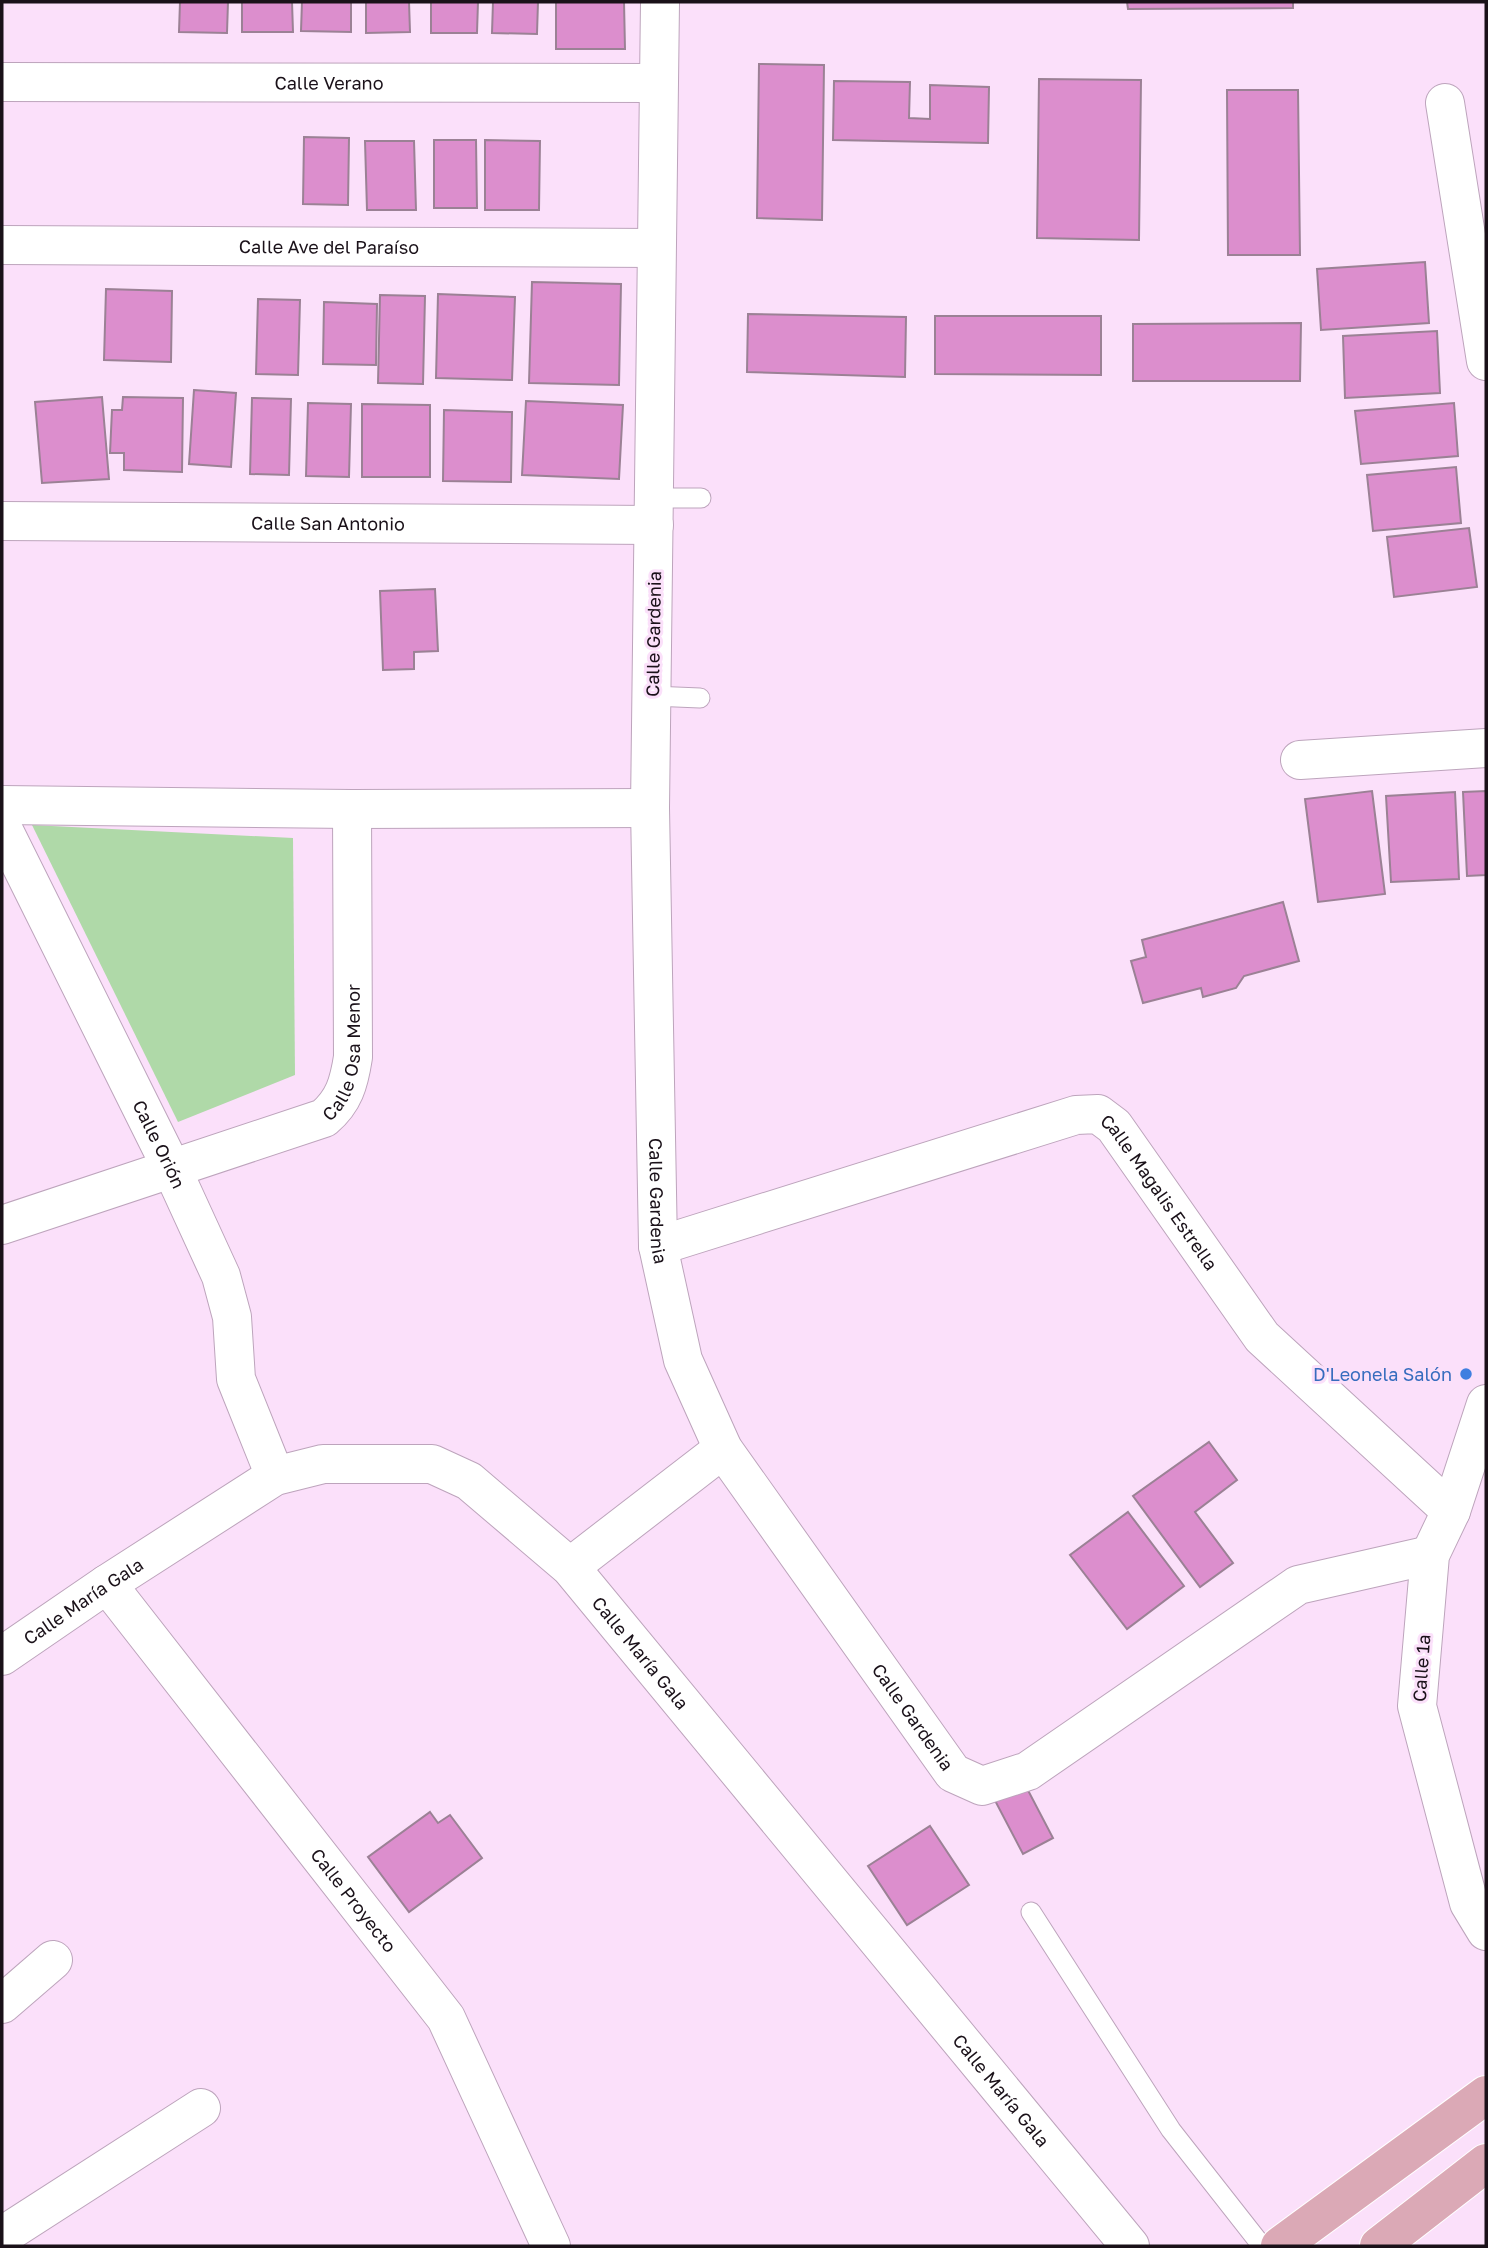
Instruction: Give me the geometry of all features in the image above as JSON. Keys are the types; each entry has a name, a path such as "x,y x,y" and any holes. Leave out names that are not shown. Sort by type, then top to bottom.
{"main road":[{"path":"1280,2246 1486,2095"},
{"path":"1379,2246 1486,2163"}],"street":[{"name":"Calle Gardenia","path":"660,2 650,808 658,1246 683,1360 723,1449 953,1773 982,1786 1028,1771 1298,1585 1430,1555"},
{"name":"Calle Verano","path":"2,82 658,83"},
{"path":"1445,103 1479,282 1486,360"},
{"name":"Calle Ave del Paraíso","path":"2,245 656,248"},
{"name":"Calle San Antonio","path":"2,521 654,511"},
{"path":"1300,760 1486,748"},
{"path":"2,805 352,809 650,808"},
{"name":"Calle Osa Menor","path":"2,1225 324,1118 339,1105 350,1077 353,1057 352,809"},
{"name":"Calle Orión","path":"2,827 171,1167 221,1276 232,1317 236,1379 275,1476"},
{"name":"Calle Magalis Estrella","path":"658,1246 1076,1115 1098,1114 1114,1126 1262,1337 1451,1511"},
{"name":"Calle 1a","path":"1486,1404 1451,1511 1430,1555 1417,1706 1469,1903 1486,1931"},
{"path":"570,1567 723,1449"},
{"name":"Calle María Gala","path":"2,1656 107,1584 275,1476 323,1464 432,1464 469,1481 570,1567 1130,2246"},
{"name":"Calle Proyecto","path":"107,1584 446,2018 551,2246"},
{"path":"2,2004 53,1959"},
{"path":"2,2236 201,2108"}],"lane":[{"path":"654,511 701,498"},
{"path":"652,696 700,698"},
{"path":"1031,1912 1171,2130 1262,2246"}],"green space":[{"path":"32,825 293,838 295,1075 178,1122"}],"building":[{"path":"180,2 228,2 227,33 179,32"},
{"path":"242,2 292,2 293,32 242,32"},
{"path":"302,2 351,2 351,32 301,31"},
{"path":"366,2 409,2 410,32 366,33"},
{"path":"431,2 478,2 477,33 431,33"},
{"path":"493,2 538,2 537,34 492,33"},
{"path":"556,2 624,2 625,49 556,49"},
{"path":"1127,2 1293,2 1293,8 1128,9"},
{"path":"759,64 824,65 822,220 757,218"},
{"path":"1039,79 1141,80 1139,240 1037,238"},
{"path":"834,81 910,82 909,118 930,119 930,85 989,87 988,143 833,140"},
{"path":"1227,90 1298,90 1300,255 1228,255"},
{"path":"304,137 349,138 348,205 303,204"},
{"path":"434,140 476,140 477,208 434,208"},
{"path":"485,140 540,141 539,210 485,210"},
{"path":"365,141 414,141 416,210 367,210"},
{"path":"1425,262 1429,323 1321,330 1317,269"},
{"path":"532,282 621,284 619,385 529,383"},
{"path":"106,289 172,291 171,362 104,360"},
{"path":"438,294 515,297 512,380 436,378"},
{"path":"380,295 425,296 423,384 378,383"},
{"path":"258,299 300,300 298,375 256,374"},
{"path":"324,302 377,304 376,365 323,364"},
{"path":"748,314 906,317 905,377 747,372"},
{"path":"935,316 1101,316 1101,375 935,374"},
{"path":"1301,323 1300,381 1133,381 1133,324"},
{"path":"1437,331 1440,393 1345,398 1343,336"},
{"path":"194,390 236,393 231,467 189,464"},
{"path":"102,397 109,479 42,483 35,402"},
{"path":"123,397 183,398 182,472 124,470 124,453 110,453 112,410 122,410"},
{"path":"252,398 291,399 289,475 250,474"},
{"path":"526,401 623,405 619,479 522,475"},
{"path":"308,403 351,404 349,477 306,476"},
{"path":"1454,403 1458,456 1361,464 1355,411"},
{"path":"362,404 430,405 430,477 362,477"},
{"path":"444,410 512,412 511,482 443,481"},
{"path":"1456,467 1461,523 1373,531 1367,475"},
{"path":"1469,528 1477,587 1394,597 1387,537"},
{"path":"435,589 438,651 414,652 414,669 383,670 380,591"},
{"path":"1372,791 1385,894 1318,902 1305,799"},
{"path":"1486,791 1486,875 1467,876 1463,792"},
{"path":"1455,792 1459,879 1391,882 1386,796"},
{"path":"1283,902 1299,961 1244,976 1236,988 1203,997 1201,988 1143,1003 1131,961 1146,957 1142,940"},
{"path":"1209,1442 1237,1480 1195,1512 1233,1563 1200,1587 1133,1496"},
{"path":"1128,1512 1184,1586 1127,1629 1070,1555"},
{"path":"1020,1775 1053,1838 1023,1854 990,1791"},
{"path":"430,1812 438,1823 450,1815 482,1858 409,1912 368,1857"},
{"path":"930,1826 969,1885 907,1925 868,1866"}],"place":[{"name":"D'Leonela Salón","path":"1466,1374"}]}
